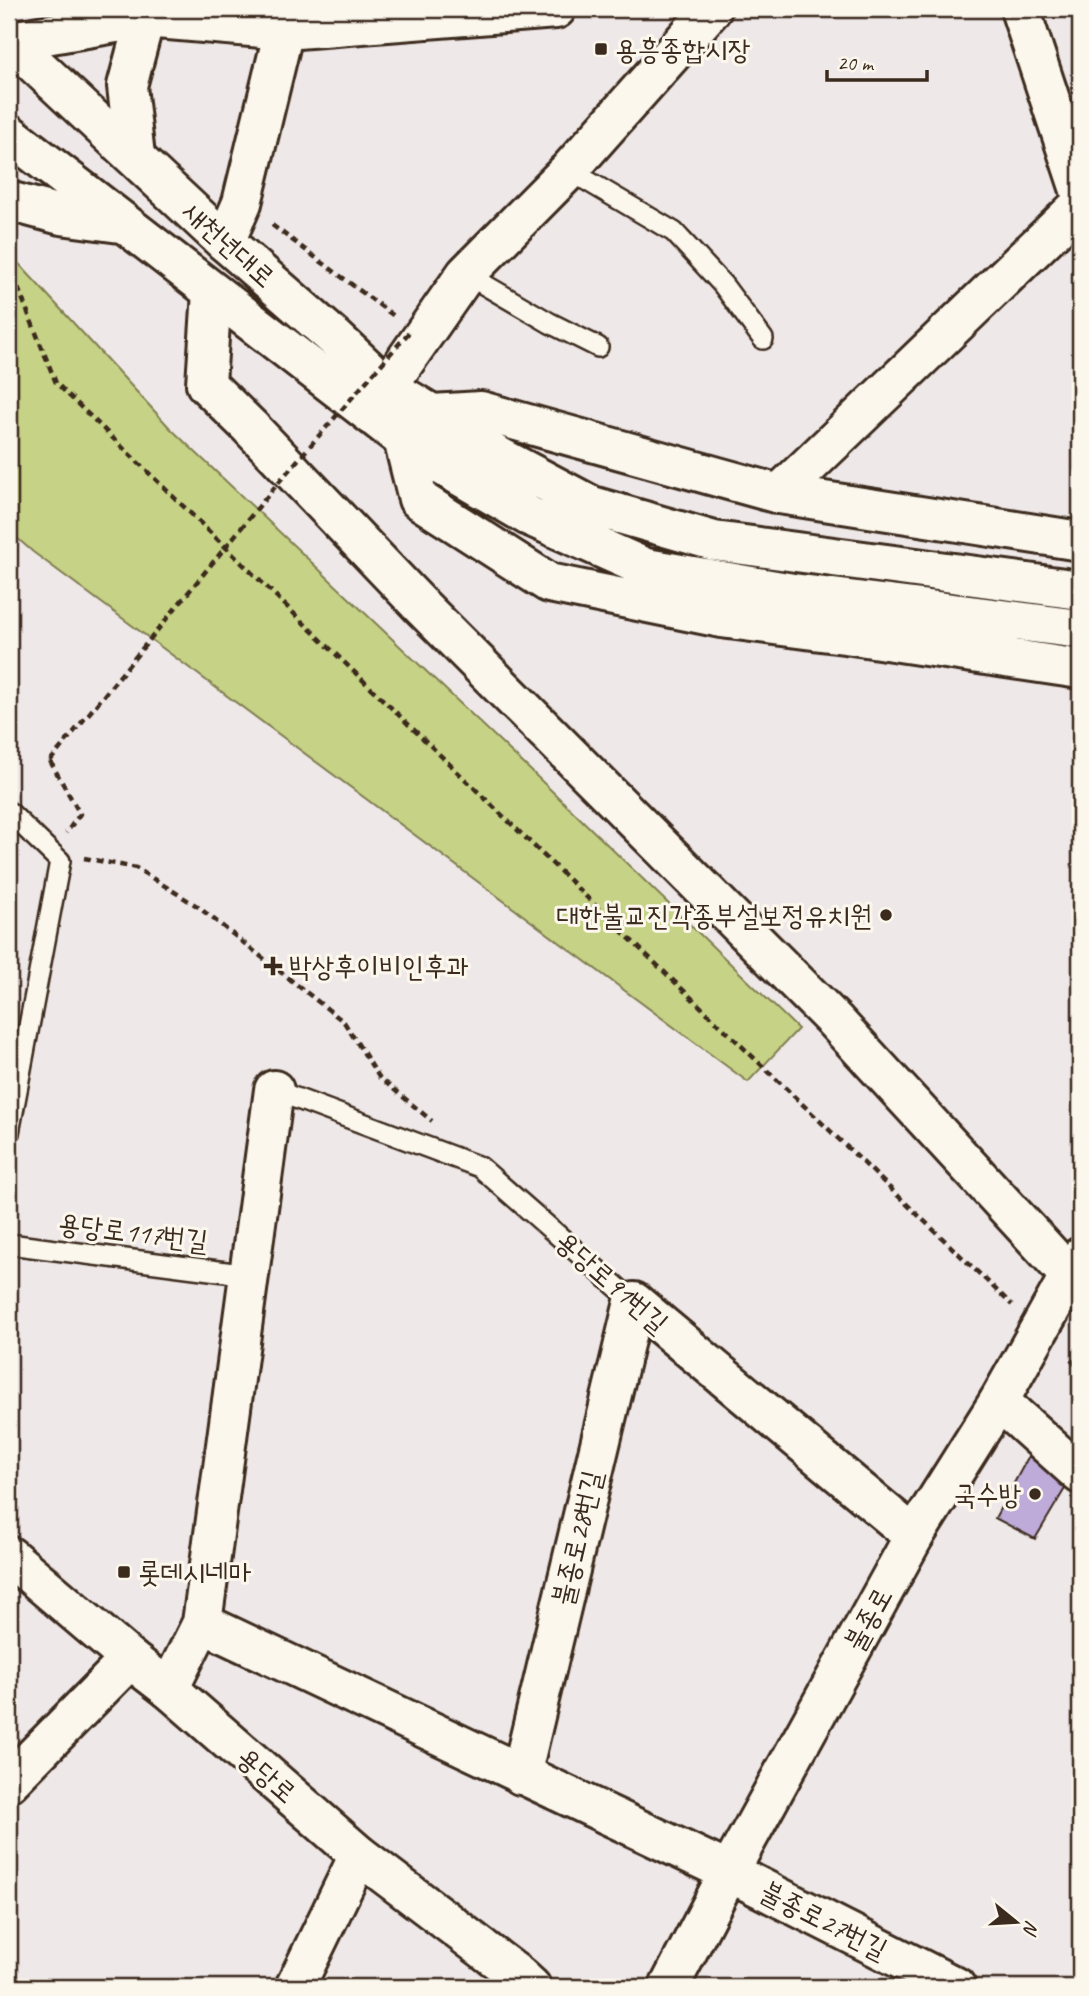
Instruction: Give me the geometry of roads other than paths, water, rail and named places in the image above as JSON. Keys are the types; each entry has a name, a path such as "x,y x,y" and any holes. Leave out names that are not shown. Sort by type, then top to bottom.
{"street":[{"path":"9,41 142,14 284,16 556,9"},
{"path":"387,387 466,274 569,170 712,9"},
{"path":"1020,9 1080,191"},
{"path":"135,156 127,86 142,14"},
{"path":"225,242 242,203 284,16"},
{"name":"새천년대로","path":"9,41 225,242 445,439"},
{"name":"새천년대로","path":"9,134 403,439 445,439"},
{"path":"9,201 61,215 122,223"},
{"path":"779,494 1080,205"},
{"path":"212,292 206,384 422,607 835,1021 1075,1267"},
{"path":"445,439 481,411 779,494 1080,541"},
{"path":"403,439 418,499 549,583 721,618 1075,662"},
{"path":"445,439 592,506 714,541 1080,590"},
{"path":"445,439 529,516 646,568 793,593 1080,629"},
{"path":"169,1689 202,1623 274,1090"},
{"name":"불종로","path":"669,1987 729,1872 914,1536 999,1401 1075,1267"},
{"name":"용당로91번길","path":"634,1301 914,1536"},
{"name":"불종로28번길","path":"521,1775 634,1301"},
{"path":"999,1401 1080,1474"},
{"name":"용당로","path":"9,1556 169,1689 359,1855 531,1987"},
{"path":"202,1623 729,1872"},
{"path":"9,1782 130,1659"},
{"path":"295,1987 359,1855"},
{"name":"불종로27번길","path":"729,1872 956,1987"}],"lane":[{"path":"569,170 674,232 723,285 763,339"},
{"path":"466,274 550,323 598,347"},
{"path":"9,811 60,861 9,1133"},
{"name":"용당로91번길","path":"274,1090 480,1167 634,1301"},
{"name":"용당로117번길","path":"9,1244 249,1275"}],"place":[{"name":"용흥종합시장","path":"601,49"},
{"name":"대한불교진각종부설보정유치원","path":"886,915"},
{"name":"박상후이비인후과","path":"273,966"},
{"name":"국수방","path":"1035,1494"},
{"name":"롯데시네마","path":"124,1572"}]}
